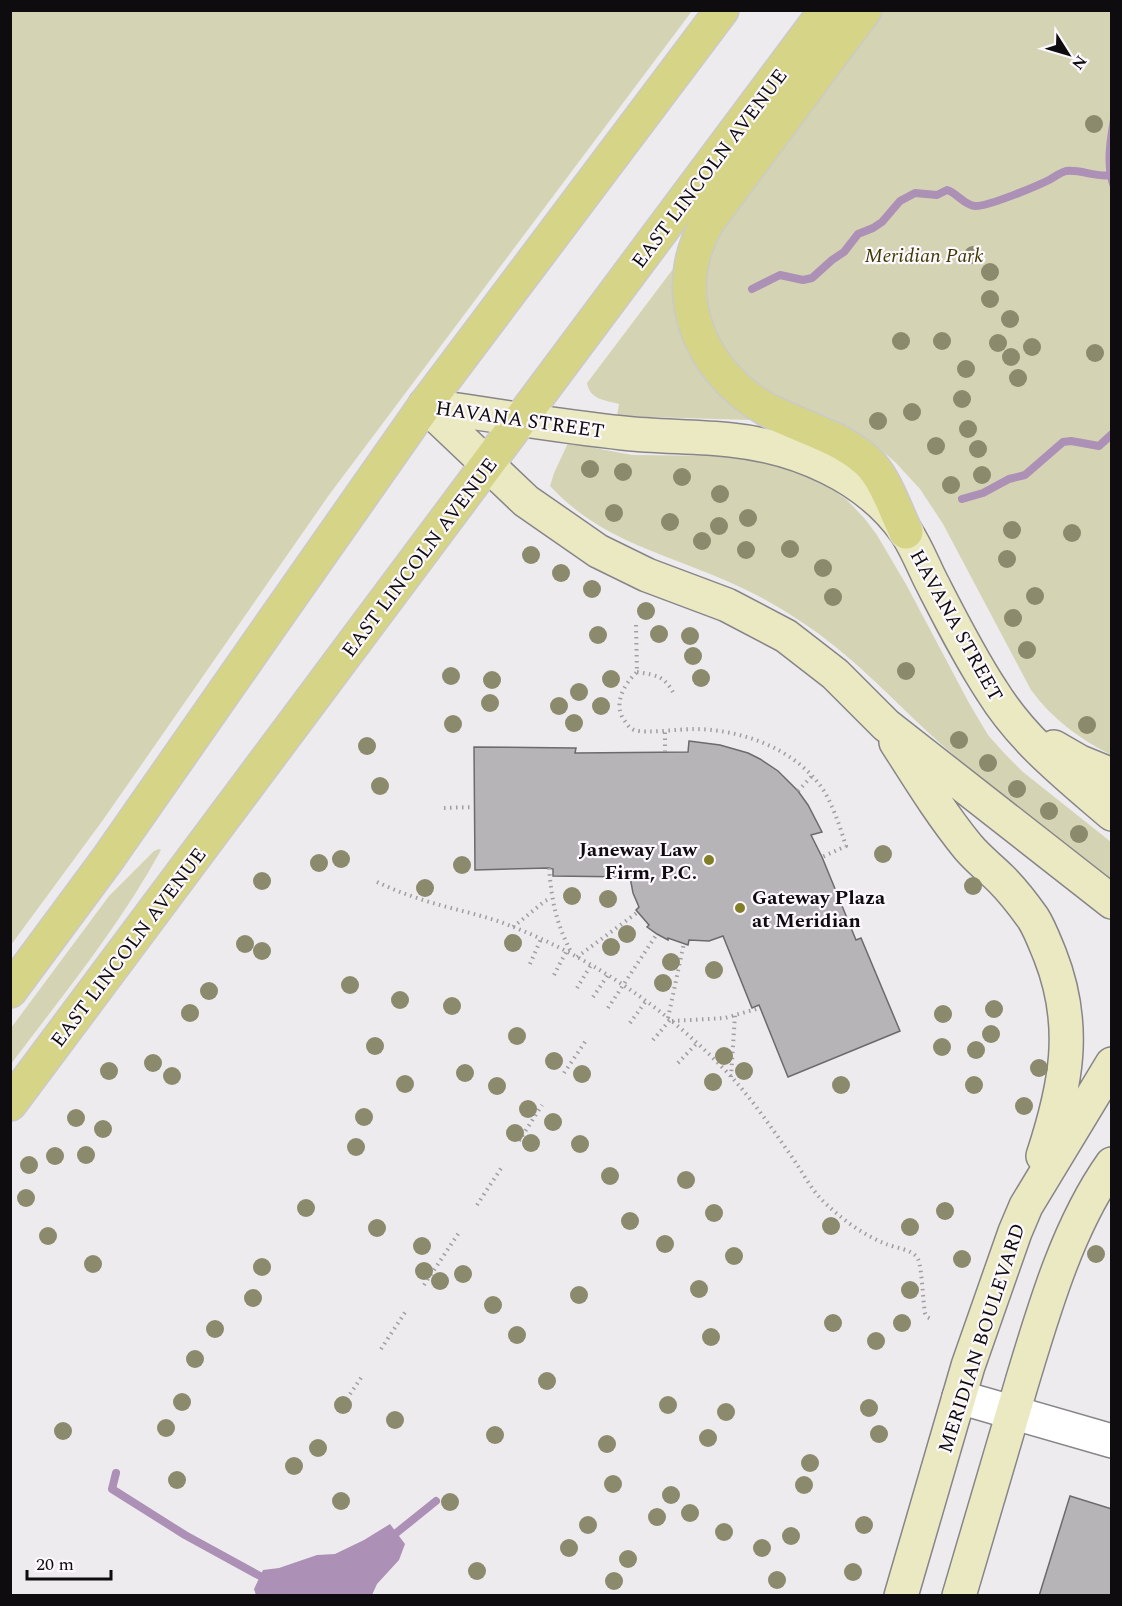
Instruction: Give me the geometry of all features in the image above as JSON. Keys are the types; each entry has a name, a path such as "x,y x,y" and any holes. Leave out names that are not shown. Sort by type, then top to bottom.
{"main road":[{"path":"10,990 107,860 426,405 722,10"},
{"name":"EAST LINCOLN AVENUE","path":"10,1104 826,10"},
{"path":"865,10 707,223 693,256 689,295 700,338 727,379 764,408 830,436 862,456 877,471 906,532"},
{"name":"HAVANA STREET","path":"426,405 626,434 729,439 782,449 841,474 877,501 906,532 978,668 1014,723 1037,748 1112,814"},
{"name":"HAVANA STREET","path":"426,405 526,501 598,551 647,575 727,605 786,636 835,674 886,725 1112,902"},
{"path":"1014,723 1080,762 1112,775"},
{"path":"886,725 955,830 970,849 1013,893 1034,920 1055,967 1066,1023 1064,1077 1052,1127 1026,1206"},
{"name":"MERIDIAN BOULEVARD","path":"901,1596 959,1397 999,1275 1026,1206 1112,1064"},
{"path":"959,1596 1031,1353 1064,1256 1084,1209 1112,1164"}],"street":[{"path":"959,1397 1112,1441"}],"path":[{"path":"636,625 637,672 628,680 619,705 621,716 628,726 641,731 716,730 745,736 790,758 812,776 824,791 834,811 846,846 822,857"},
{"path":"637,672 658,676 671,688 675,696"},
{"path":"665,730 665,752"},
{"path":"798,791 812,776"},
{"path":"444,808 474,807"},
{"path":"549,868 551,898 558,921 575,956"},
{"path":"377,882 422,900 477,915 542,939 608,975 646,1001 697,1043 731,1077 821,1199 846,1220 873,1238 911,1252 916,1257 919,1262 925,1313 931,1319"},
{"path":"513,927 551,898"},
{"path":"575,956 639,912"},
{"path":"608,1008 657,934"},
{"path":"530,964 542,939"},
{"path":"653,1040 670,1020 684,944"},
{"path":"554,975 566,952"},
{"path":"578,988 591,965"},
{"path":"593,998 608,975"},
{"path":"630,1023 646,1001"},
{"path":"670,1020 709,1020 760,1008"},
{"path":"731,1077 735,1015"},
{"path":"564,1073 587,1039"},
{"path":"678,1063 697,1043"},
{"path":"519,1141 542,1106"},
{"path":"477,1205 502,1167"},
{"path":"424,1285 460,1231"},
{"path":"381,1349 406,1311"},
{"path":"350,1394 363,1375"}],"green space":[{"path":"11,10 692,11 329,495 103,820 11,945"},
{"name":"Meridian Park","path":"874,11 1111,11 1111,755 1067,727 1031,690 943,524 920,489 896,463 860,434 829,417 779,398 749,380 726,355 703,307 705,256 771,148"},
{"path":"673,269 749,414 749,420 617,416 619,404 591,393 587,383"},
{"path":"568,443 632,455 733,456 774,462 819,481 847,500 877,535 988,735 1023,772 1111,842 1111,880 961,762 856,664 819,634 757,595 634,544 590,520 570,505 550,486"},
{"path":"161,850 145,878 109,933 11,1064 11,1028 109,896 154,851"}],"shaded area":[{"path":"1111,113 1112,190 1106,171"},
{"path":"390,1524 405,1544 399,1560 377,1584 372,1595 256,1595 254,1589 263,1570 279,1568 317,1555 335,1554"}],"building":[{"name":"Gateway Plaza at Meridian","path":"689,741 720,745 748,753 778,771 798,791 822,832 811,835 856,940 861,938 900,1031 788,1077 759,1005 752,1008 723,936 709,941 689,940 688,945 668,938 668,940 657,934 647,927 649,925 636,910 639,907 630,877 553,876 553,869 549,868 475,870 474,747 576,748 575,753 688,752"},
{"path":"1070,1496 1112,1509 1112,1596 1039,1596"}],"waterway":[{"path":"752,289 780,275 803,280 812,278 844,252 858,234 882,222 900,201 915,193 937,195 947,190 967,204 975,206 1012,196 1066,171 1112,175"},
{"path":"962,499 983,493 1009,479 1025,475 1063,442 1071,441 1099,446 1112,434"},
{"path":"116,1473 112,1489 185,1535 269,1581 285,1596"},
{"path":"390,1538 436,1501"}],"place":[{"name":"Janeway Law Firm, P.C.","path":"709,860"},
{"name":"Gateway Plaza at Meridian","path":"740,908"}]}
